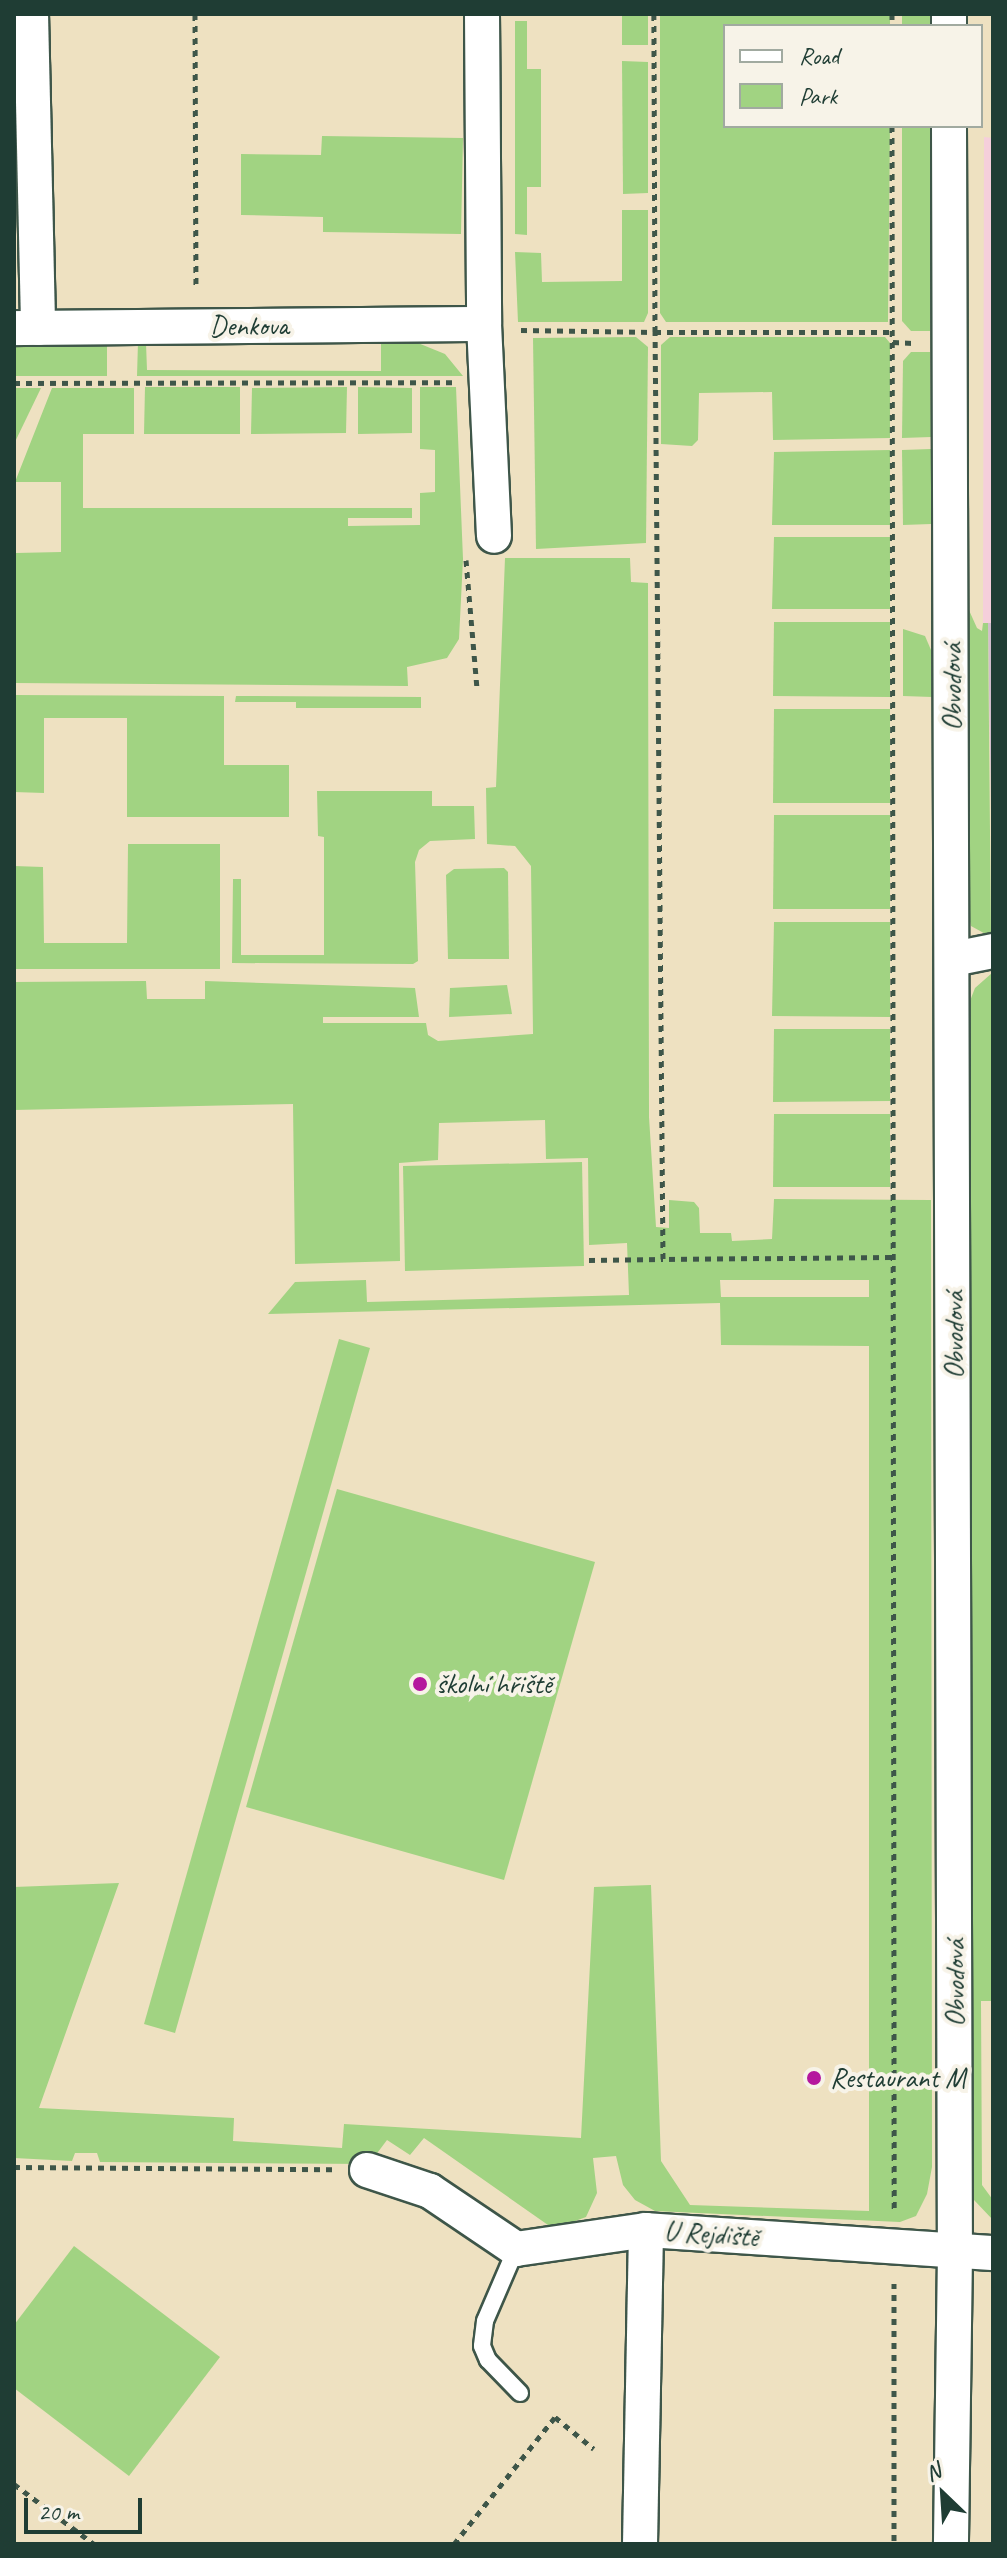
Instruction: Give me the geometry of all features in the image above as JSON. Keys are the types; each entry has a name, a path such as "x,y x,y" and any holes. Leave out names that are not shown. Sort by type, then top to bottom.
{"street":[{"path":"26,328 31,14"},
{"path":"480,541 498,327 482,14"},
{"name":"Obvodová","path":"949,128 955,2253 951,2544"},
{"name":"Denkova","path":"26,328 498,327"},
{"path":"953,959 993,951"},
{"path":"367,2170 430,2191 516,2249 646,2230"},
{"name":"U Rejdiště","path":"640,2544 646,2230 955,2253 993,2253"}],"lane":[{"path":"516,2249 485,2321 482,2346 488,2360 520,2393"}],"path":[{"path":"195,14 196,292"},
{"path":"654,14 663,1259"},
{"path":"892,128 894,2544"},
{"path":"498,327 655,332 892,332"},
{"path":"14,383 461,382"},
{"path":"477,688 480,541"},
{"path":"589,1260 891,1257"},
{"path":"14,2167 367,2170"},
{"path":"454,2544 555,2417 594,2449"},
{"path":"14,2484 94,2544"}],"shaded area":[{"path":"984,137 993,138 993,623 983,623"},
{"path":"988,623 993,623 993,872 992,872"}],"green space":[{"path":"622,14 648,14 648,45 622,45"},
{"path":"660,14 890,14 890,24 723,24 723,128 890,128 888,322 666,322 660,313"},
{"path":"902,14 930,14 930,24 902,24"},
{"path":"515,21 527,21 527,69 541,69 541,187 527,187 527,235 515,234"},
{"path":"622,61 648,62 648,193 623,194"},
{"path":"902,128 930,128 930,331 911,331 902,321"},
{"path":"322,136 463,138 461,234 323,232 323,217 241,215 241,154 321,155"},
{"path":"622,210 648,210 648,313 644,322 518,322 515,252 541,253 542,282 622,281"},
{"path":"636,337 648,347 646,543 536,549 533,338"},
{"path":"670,337 885,337 890,343 890,438 773,440 772,392 699,393 698,440 692,446 661,444 661,345"},
{"path":"413,341 445,354 463,376 137,376 138,342 146,343 147,370 381,371 381,342"},
{"path":"14,342 107,342 107,376 14,376"},
{"path":"911,352 930,352 931,437 902,438 903,361"},
{"path":"145,387 240,387 240,434 144,434"},
{"path":"347,387 346,433 251,434 252,388"},
{"path":"358,387 412,388 412,433 358,434"},
{"path":"420,387 456,387 463,559 459,639 447,658 407,667 408,686 14,683 16,553 61,552 61,482 15,482 52,388 134,388 134,434 83,434 83,508 412,508 412,518 348,518 348,526 420,525 420,493 435,492 435,450 420,449"},
{"path":"14,388 41,388 14,444"},
{"path":"931,449 931,524 903,525 902,450"},
{"path":"890,450 890,525 772,525 774,452"},
{"path":"774,537 890,537 890,609 772,609"},
{"path":"505,558 630,558 631,582 648,583 649,1117 656,1227 669,1228 669,1200 694,1202 699,1208 700,1233 731,1233 732,1241 772,1239 774,1199 931,1200 932,2167 927,2194 916,2216 900,2222 655,2211 635,2200 623,2185 616,2156 593,2158 597,2193 586,2217 559,2227 548,2225 424,2138 410,2155 387,2140 369,2164 100,2162 97,2153 75,2153 72,2161 14,2158 14,1887 119,1883 39,2108 234,2118 233,2141 342,2148 344,2124 581,2138 594,1887 651,1885 661,2161 690,2205 869,2211 869,1346 721,1345 720,1303 268,1314 295,1282 366,1280 367,1302 629,1295 627,1243 589,1245 588,1158 546,1159 545,1120 439,1123 438,1160 399,1163 400,1261 295,1264 293,1104 14,1110 14,982 146,981 147,999 205,999 205,981 415,988 419,1017 323,1017 323,1023 426,1023 428,1035 438,1041 533,1034 531,866 515,846 487,844 486,788 496,787","holes":["720,1280 869,1280 869,1297 721,1297"]},
{"path":"968,608 977,628 982,631 983,623 988,623 991,937 971,926 968,913"},
{"path":"774,622 890,622 890,697 773,696"},
{"path":"903,629 925,636 931,650 932,697 903,696"},
{"path":"15,695 224,696 224,765 289,765 289,817 127,817 127,718 44,718 44,793 14,792"},
{"path":"236,696 421,697 421,708 296,708 296,702 235,702"},
{"path":"774,709 890,709 890,803 773,803"},
{"path":"317,791 432,791 432,806 474,806 475,839 430,841 419,850 415,862 418,961 413,964 232,963 233,879 241,879 241,955 324,955 324,837 318,836"},
{"path":"774,815 890,815 890,909 773,909"},
{"path":"128,844 220,844 220,969 14,969 14,866 43,867 44,943 127,943"},
{"path":"504,868 508,872 509,959 448,959 446,875 454,869"},
{"path":"774,922 890,922 890,1017 772,1016"},
{"path":"992,973 993,2001 981,2001 982,2185 993,2200 993,2220 974,2200 969,2176 968,1006 975,988"},
{"path":"507,985 512,1014 449,1017 450,988"},
{"path":"774,1029 890,1029 890,1101 773,1102"},
{"path":"774,1114 890,1114 890,1187 773,1187"},
{"path":"582,1162 584,1266 405,1271 403,1166"},
{"path":"339,1339 370,1348 175,2033 144,2024"},
{"name":"školní hřiště","path":"337,1489 595,1562 504,1880 246,1807"},
{"path":"74,2246 220,2357 129,2476 14,2388 14,2325"}],"place":[{"name":"školní hřiště","path":"420,1684"},
{"name":"Restaurant M","path":"814,2078"}]}
